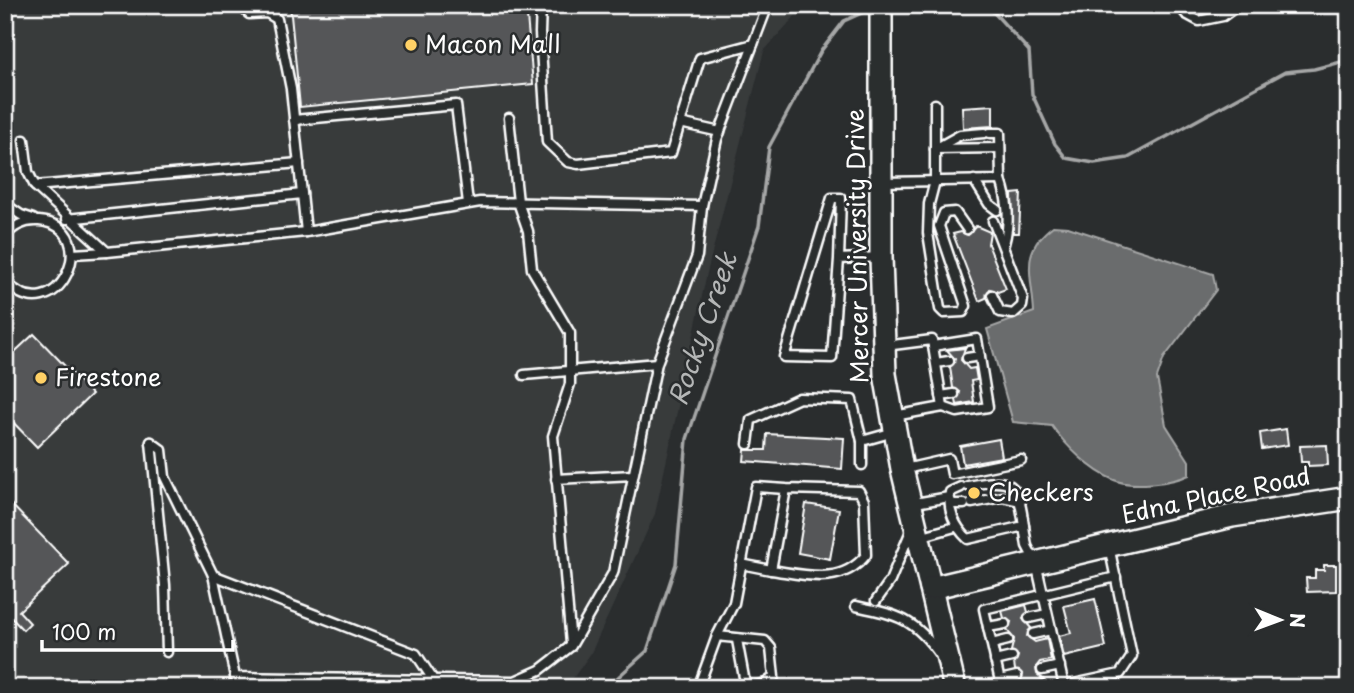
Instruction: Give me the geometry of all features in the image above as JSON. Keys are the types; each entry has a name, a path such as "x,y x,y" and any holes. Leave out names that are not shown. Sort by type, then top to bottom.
{"main road":[{"name":"Mercer University Drive","path":"881,5 883,346 902,470 954,680"},
{"name":"Edna Place Road","path":"931,588 1232,516 1349,498"}],"lane":[{"path":"240,5 249,14 267,13 277,19 294,120 306,232"},
{"path":"541,5 540,33 547,136 555,152 568,162 578,164 671,153 700,58 753,44"},
{"path":"167,652 165,585 151,442 162,450 165,477 213,575 235,677 514,681 540,670 571,646 613,573 657,363 697,256 702,206 720,132 768,5"},
{"path":"1179,5 1186,14 1199,21 1223,16 1238,5"},
{"path":"935,104 935,181 929,204 928,233 940,309 943,313 963,312 966,306 939,226 940,218 944,213 956,212 967,229"},
{"path":"294,120 456,105 468,203"},
{"path":"509,118 519,202 528,231 532,269 570,333 572,370 564,405 555,424 555,479 565,546 571,646"},
{"path":"680,123 720,132"},
{"path":"935,149 960,135 1000,133 1001,180 1007,195 1007,232 1004,244"},
{"path":"24,140 28,172 36,186 67,219 107,252"},
{"path":"935,149 1000,148"},
{"path":"36,186 299,163"},
{"path":"974,180 994,213 1023,299 1022,306 1013,314 1000,312 992,295"},
{"path":"880,182 1001,180"},
{"path":"67,219 302,194"},
{"path":"832,198 841,198 839,260 832,358 783,357 832,198"},
{"path":"72,254 306,232 468,203 702,206"},
{"path":"5,204 21,215 43,221 63,233 72,254 69,275 55,290 35,296 10,291 5,281"},
{"path":"5,236 20,223 43,221"},
{"path":"839,260 881,257"},
{"path":"862,442 893,424 943,407 957,412 988,407 977,339 933,346"},
{"path":"883,346 932,340 943,407"},
{"path":"967,358 980,356"},
{"path":"936,363 949,361"},
{"path":"524,375 657,363"},
{"path":"972,391 985,388"},
{"path":"941,396 954,394"},
{"path":"748,444 751,420 799,398 852,400 862,442 862,465"},
{"path":"902,470 949,459 952,474 1021,460"},
{"path":"555,479 633,475"},
{"path":"1024,527 968,539 956,527 948,497 950,492 965,486 999,480 1010,484 1021,501 1027,546 1036,563 1060,666 1059,687 1119,674 1132,656 1110,546"},
{"path":"698,688 717,636 734,603 741,564 756,487 859,492 864,501 866,555 854,570 824,577 741,564"},
{"path":"771,570 786,489"},
{"path":"876,601 900,562 909,541 912,510 948,497"},
{"path":"948,497 953,504 968,504 1002,497 1021,501"},
{"path":"919,537 956,527"},
{"path":"213,575 416,654 434,681"},
{"path":"1017,676 1000,686 984,609 1116,577"},
{"path":"856,606 901,616 927,639 954,680"},
{"path":"1029,618 1048,614"},
{"path":"988,627 1005,624"},
{"path":"1033,634 1051,630"},
{"path":"717,636 765,641 771,648 774,677 766,683 747,688 737,640"},
{"path":"992,644 1008,640"},
{"path":"995,661 1012,657"},
{"path":"1042,670 1060,666"}],"shaded area":[{"path":"5,5 805,5 764,51 707,273 655,514 591,653 566,688 5,688"},
{"path":"1053,226 1068,227 1213,274 1216,290 1164,358 1157,378 1166,425 1189,461 1189,475 1152,484 1131,484 1114,480 1088,464 1052,426 1013,422 987,329 1034,312 1030,275 1032,254 1042,235"}],"building":[{"name":"Macon Mall","path":"290,5 526,5 533,84 300,107"},
{"path":"993,105 993,126 963,128 962,107"},
{"path":"1021,193 1019,233 1013,233 1012,194"},
{"path":"976,226 990,232 988,244 1006,289 998,292 990,289 986,298 979,301 953,234 961,232 968,235"},
{"name":"Firestone","path":"34,334 92,394 37,447 5,414 5,361"},
{"path":"965,348 961,360 969,369 975,368 977,380 971,381 974,402 957,405 960,392 953,388 950,367 955,359 947,350"},
{"path":"1286,429 1288,445 1262,449 1260,433"},
{"path":"767,434 844,438 842,469 744,461 745,450 766,450"},
{"path":"999,439 1002,457 963,464 960,446"},
{"path":"1327,445 1328,465 1308,466 1308,462 1301,462 1300,446"},
{"path":"5,498 69,564 19,611 30,623 23,630 5,611"},
{"path":"806,504 839,509 830,559 798,553"},
{"path":"1324,565 1336,565 1336,591 1307,592 1306,578 1315,578 1315,570 1324,570"},
{"path":"1095,599 1106,647 1064,657 1059,636 1071,633 1064,606"},
{"path":"1026,605 1028,612 1023,619 1031,628 1027,636 1035,642 1047,639 1051,660 1040,662 1036,667 1037,674 1044,680 1019,685 1023,675 1015,670 1014,663 1018,656 1011,651 1014,639 1007,630 1011,622 1004,618 1002,611"}],"waterway":[{"name":"Rocky Creek","path":"987,5 1029,51 1032,94 1055,144 1066,158 1094,163 1128,158 1285,72 1314,69 1349,60"},
{"name":"Rocky Creek","path":"606,688 647,651 676,564 687,439 759,226 769,147 821,51 844,21 875,7"}],"place":[{"name":"Macon Mall","path":"411,45"},
{"name":"Firestone","path":"41,378"},
{"name":"Checkers","path":"974,493"}]}
